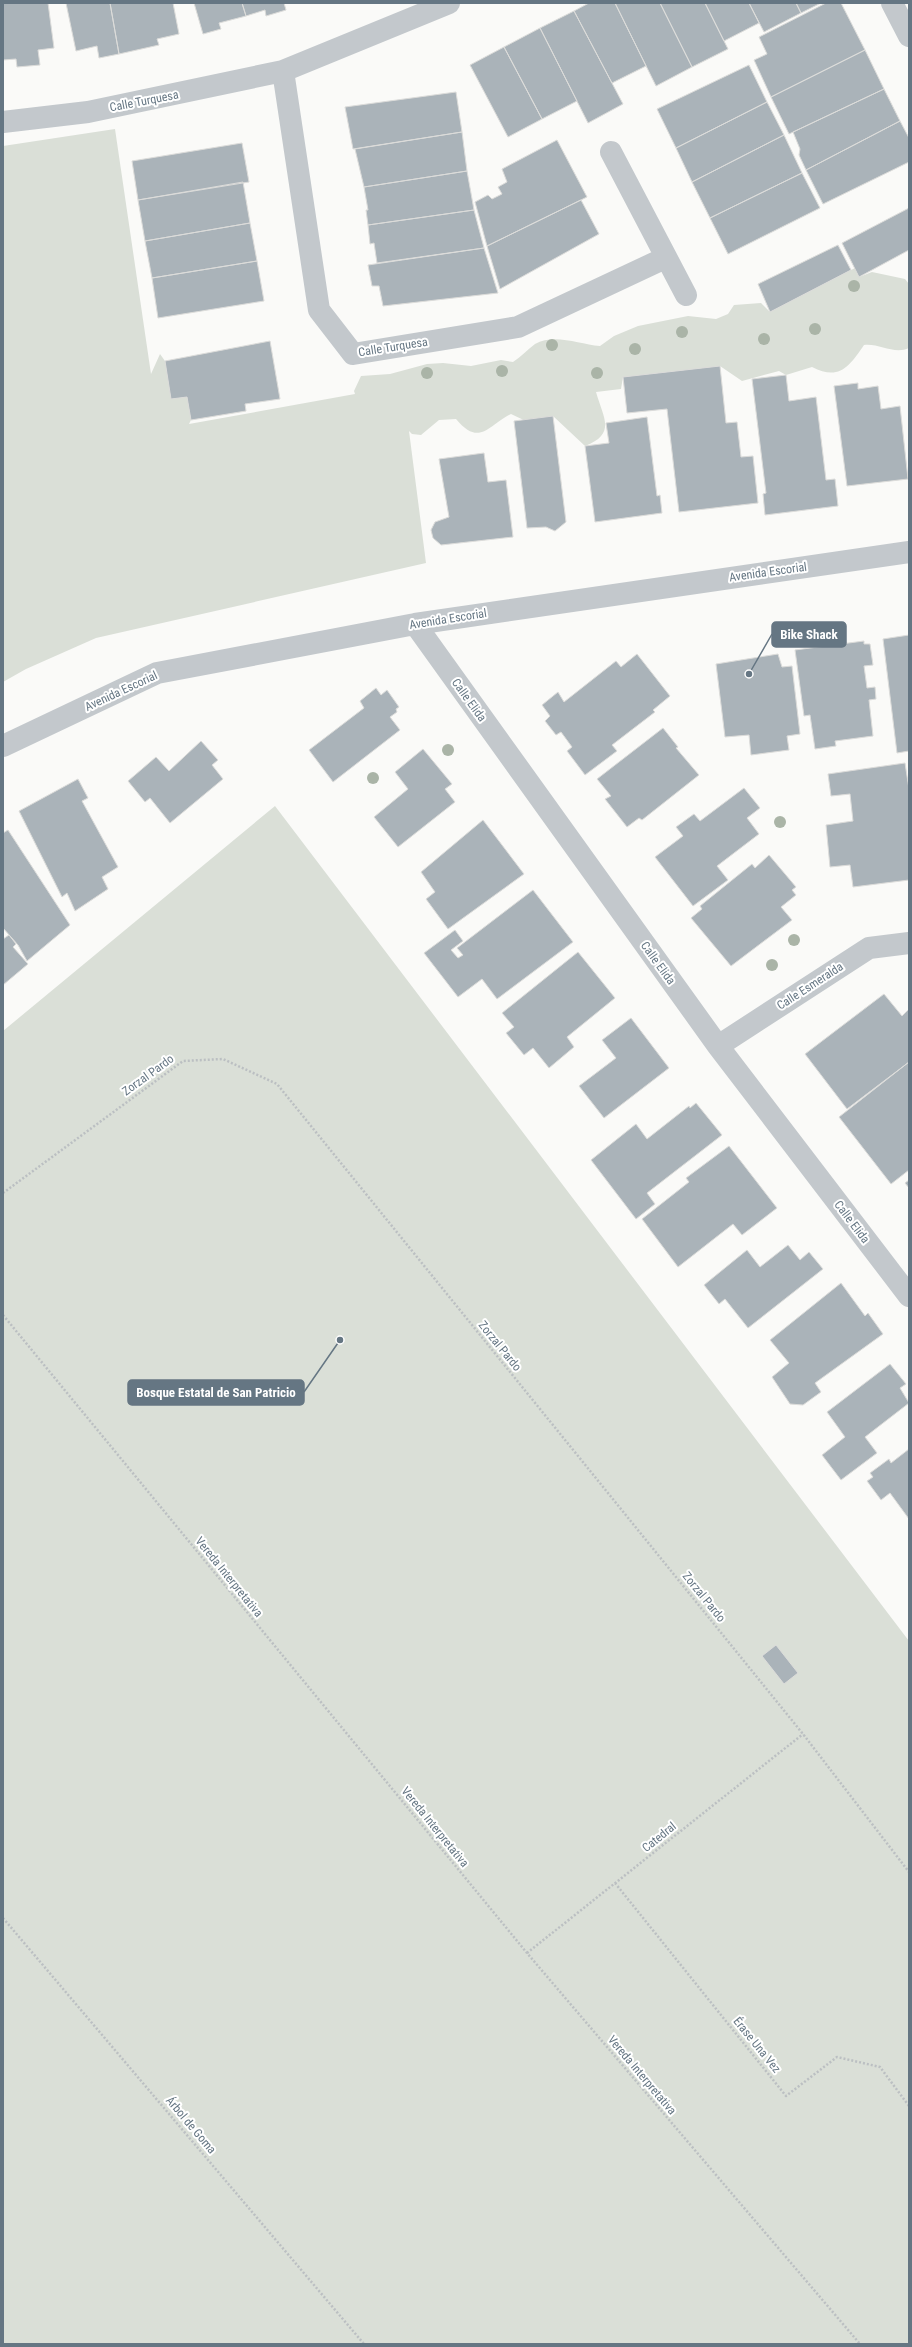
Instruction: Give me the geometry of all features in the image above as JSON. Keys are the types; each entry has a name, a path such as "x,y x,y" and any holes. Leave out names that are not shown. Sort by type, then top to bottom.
{"street":[{"name":"Calle Turquesa","path":"3,122 88,112 283,71 449,3"},
{"path":"892,3 909,36"},
{"name":"Calle Turquesa","path":"283,71 319,310 353,354 518,327 665,258"},
{"path":"611,152 665,258 686,295"},
{"name":"Avenida Escorial","path":"3,746 157,673 415,624 909,552"},
{"name":"Calle Elida","path":"415,624 718,1046 909,1296"},
{"name":"Calle Esmeralda","path":"718,1046 869,948 909,943"}],"path":[{"name":"Zorzal Pardo","path":"3,1193 182,1061 223,1059 277,1084 803,1734 909,1872"},
{"name":"Vereda Interpretativa","path":"3,1315 527,1953 860,2344"},
{"name":"Catedral","path":"527,1953 803,1734"},
{"name":"Érase Una Vez","path":"615,1884 786,2096 837,2057 880,2067 909,2106"},
{"name":"Árbol de Goma","path":"3,1918 364,2344"}],"shaded area":[{"path":"115,129 151,374 160,354 165,361 171,399 187,397 191,420 189,424 355,394 354,391 361,376 390,374 427,364 443,363 471,366 501,360 513,362 535,344 550,339 567,340 600,346 614,336 638,326 688,316 716,319 728,314 734,305 761,303 770,312 855,268 859,277 872,272 905,279 909,284 909,348 903,350 892,350 864,345 853,360 842,370 829,373 812,367 786,375 779,371 742,381 720,366 623,377 621,389 596,392 604,417 604,430 601,436 585,446 553,416 530,423 511,414 490,428 478,433 464,428 456,419 439,420 421,435 412,434 409,431 426,563 96,638 26,669 3,682 3,146"},
{"path":"275,806 909,1641 909,2344 3,2344 3,1031"}],"building":[{"path":"3,3 48,3 54,48 38,50 40,65 17,67 16,59 3,60"},
{"path":"66,3 110,3 119,54 99,58 97,46 76,51"},
{"path":"110,3 173,3 179,34 157,39 159,45 119,54"},
{"path":"194,3 242,3 246,16 219,23 221,29 203,34"},
{"path":"242,3 284,3 286,10 266,16 265,10 246,16"},
{"path":"589,3 615,3 646,66 612,83 574,11"},
{"path":"615,3 660,3 692,67 656,86"},
{"path":"660,3 705,3 728,49 692,67"},
{"path":"705,3 749,3 759,23 724,41"},
{"path":"749,3 796,3 801,13 764,32"},
{"path":"796,3 821,3 801,13"},
{"path":"826,3 841,3 865,50 771,97 754,60 767,54 759,37"},
{"path":"574,11 623,104 588,123 540,28"},
{"path":"540,28 577,101 542,119 504,47"},
{"path":"504,47 542,119 508,137 470,65"},
{"path":"865,50 884,89 789,134 771,97"},
{"path":"749,65 767,102 676,148 657,109"},
{"path":"884,89 900,121 806,170 799,155 800,149 793,132"},
{"path":"456,92 462,132 353,149 345,107"},
{"path":"767,102 784,135 692,182 676,148"},
{"path":"900,121 909,138 909,162 823,204 806,170"},
{"path":"462,132 467,171 364,187 355,149"},
{"path":"784,135 802,173 710,218 692,182"},
{"path":"557,140 587,197 487,246 475,202 488,195 492,199 502,194 498,187 507,182 502,169"},
{"path":"242,143 249,182 138,200 132,161"},
{"path":"467,171 474,210 368,225 366,210 368,210 364,187"},
{"path":"802,173 820,208 728,254 710,218"},
{"path":"243,182 250,223 145,241 138,200"},
{"path":"581,200 599,234 500,289 487,246"},
{"path":"909,208 909,250 859,277 842,243"},
{"path":"474,210 484,248 377,263 374,243 370,244 368,225"},
{"path":"250,223 257,261 152,278 145,241"},
{"path":"838,245 851,270 770,312 758,284"},
{"path":"484,248 498,293 383,306 379,286 372,286 368,265"},
{"path":"257,261 264,301 158,318 152,278"},
{"path":"270,341 280,399 245,404 246,411 191,420 187,397 171,399 165,361"},
{"path":"720,366 726,423 737,422 741,457 753,456 758,503 679,512 667,409 627,413 623,377"},
{"path":"786,375 789,401 816,397 826,480 835,479 838,506 765,515 763,494 766,493 752,379"},
{"path":"858,383 858,389 878,386 881,409 900,406 908,479 847,486 834,386"},
{"path":"553,416 566,522 555,531 546,527 527,528 514,421"},
{"path":"647,417 657,496 660,495 662,513 595,522 585,446 609,443 606,423"},
{"path":"484,453 488,482 506,480 513,537 441,545 433,538 431,530 435,522 449,517 439,459"},
{"path":"909,635 909,751 897,753 883,639"},
{"path":"864,641 864,644 870,644 873,665 864,666 867,688 875,687 876,699 869,700 873,736 835,741 836,746 815,749 810,715 804,716 795,650"},
{"path":"637,654 670,696 653,710 655,712 612,745 617,751 585,775 567,751 572,747 561,732 556,735 545,721 550,716 542,705 558,692 564,702 616,661 621,667"},
{"path":"778,654 782,667 792,666 800,734 787,736 789,750 751,755 749,735 725,737 716,664"},
{"path":"376,688 381,695 387,690 399,707 396,709 397,712 390,717 400,730 333,782 309,750 364,708 360,701"},
{"path":"663,728 678,747 676,748 699,775 642,820 639,818 627,827 605,799 611,796 597,779"},
{"path":"201,741 218,760 212,765 223,779 170,823 150,798 145,802 128,781 156,757 169,771"},
{"path":"423,749 452,784 445,789 455,802 398,847 374,817 408,789 395,772"},
{"path":"905,763 909,789 909,880 853,887 850,865 830,867 826,825 853,821 850,794 831,796 828,774"},
{"path":"78,779 88,798 82,801 118,867 102,877 108,889 75,911 67,893 62,897 19,811"},
{"path":"744,788 760,808 747,818 759,834 717,866 728,880 693,906 655,857 683,836 676,827 694,814 700,821"},
{"path":"483,820 524,874 448,929 426,899 435,892 421,872"},
{"path":"8,830 70,925 27,961 18,945 3,928 3,833"},
{"path":"769,855 796,887 792,890 796,895 781,907 792,920 731,966 691,918 702,909 700,906 752,864 755,868"},
{"path":"533,890 573,942 497,999 482,979 458,997 424,953 455,930 463,941 451,950 458,958 463,955 457,948"},
{"path":"9,935 16,944 13,947 28,964 3,985 3,939"},
{"path":"578,952 615,998 567,1037 574,1047 549,1068 533,1048 524,1055 506,1033 514,1027 502,1013"},
{"path":"884,994 902,1016 909,1009 909,1062 847,1109 805,1054"},
{"path":"631,1018 669,1068 604,1118 579,1086 616,1058 602,1040"},
{"path":"909,1062 909,1170 891,1184 839,1117"},
{"path":"696,1103 722,1135 647,1193 655,1204 636,1219 591,1160 636,1124 647,1139 689,1106 690,1108"},
{"path":"729,1146 777,1208 742,1235 733,1224 678,1267 642,1219 689,1182 686,1178"},
{"path":"909,1180 909,1188 905,1183"},
{"path":"788,1245 800,1260 809,1252 823,1269 748,1328 725,1299 719,1304 704,1285 747,1250 760,1267"},
{"path":"841,1283 865,1316 868,1313 883,1334 815,1383 821,1392 803,1405 790,1404 772,1377 789,1363 770,1340"},
{"path":"890,1364 906,1384 900,1388 909,1403 865,1437 877,1453 841,1480 822,1455 845,1437 827,1412"},
{"path":"909,1449 909,1519 890,1493 881,1500 867,1481 873,1477 870,1473 889,1459 891,1463"},
{"path":"776,1645 798,1673 784,1684 762,1656"}],"place":[{"name":"Bike Shack","path":"749,674"},
{"name":"Bosque Estatal de San Patricio","path":"340,1340"}]}
